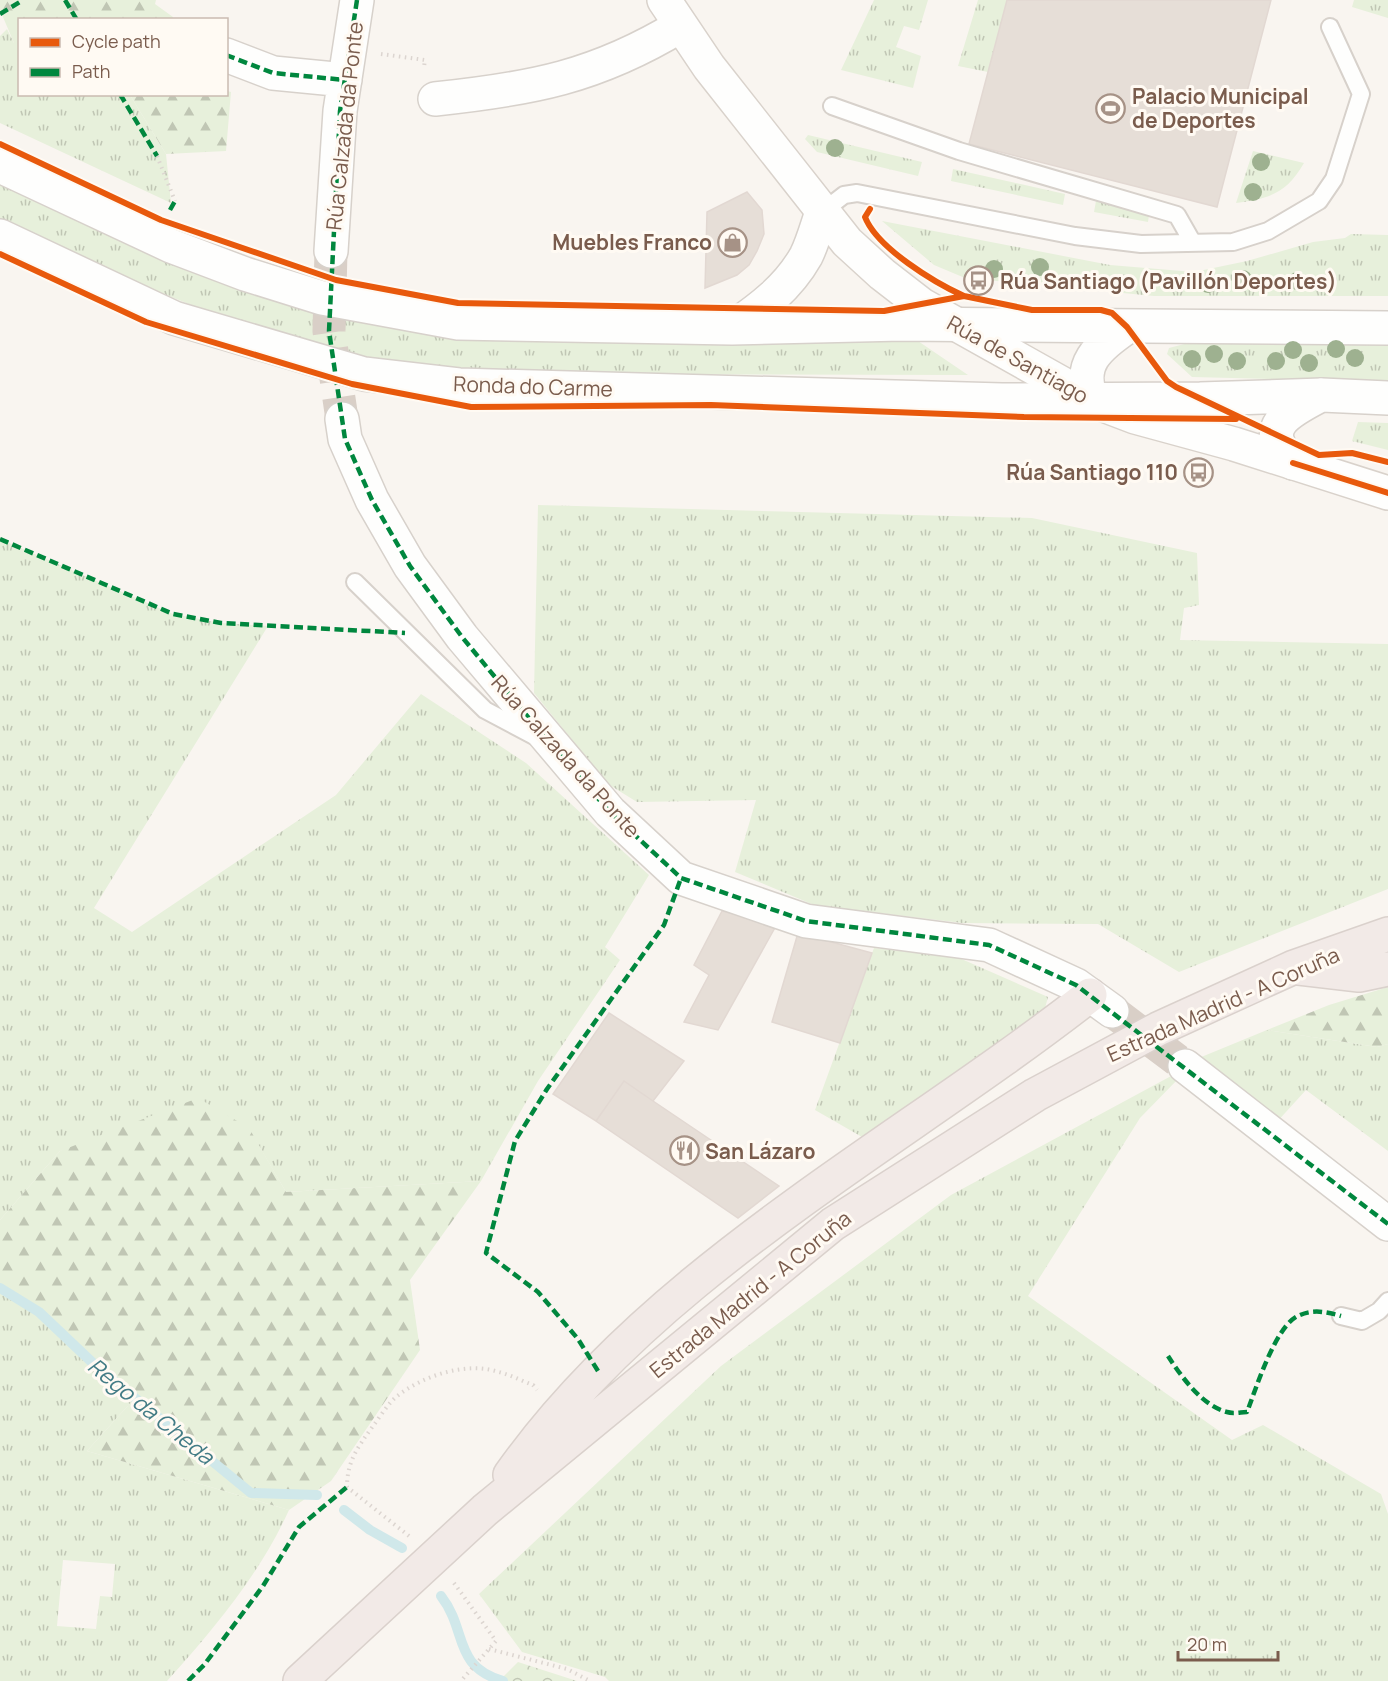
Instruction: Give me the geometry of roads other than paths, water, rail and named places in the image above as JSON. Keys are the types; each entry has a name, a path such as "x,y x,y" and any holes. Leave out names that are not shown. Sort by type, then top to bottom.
{"highway":[{"name":"Estrada Madrid - A Coruña","path":"300,1681 486,1510 832,1224 1035,1095 1158,1029 1294,967 1388,934"},
{"path":"1294,967 1359,975 1388,969"},
{"path":"486,1510 543,1428 645,1324 724,1260 871,1153 1013,1054 1101,1003"}],"street":[{"name":"Rúa Calzada da Ponte","path":"331,251 340,111 357,0"},
{"path":"429,88 511,91 598,68 654,42 672,13"},
{"name":"Rúa de Santiago","path":"672,13 847,242 882,274 922,304 1093,400 1135,417 1388,493"},
{"path":"228,57 273,73 345,80"},
{"path":"0,166 171,246 245,274 322,298 458,322 732,328 956,325 1388,328"},
{"path":"732,328 770,301 787,283 806,255 822,212"},
{"name":"Ronda do Carme","path":"0,236 174,318 364,374 459,386 1093,400 1322,395 1388,398"},
{"path":"1093,400 1086,386 1089,362 1100,348 1127,327"},
{"path":"1293,463 1282,453 1275,433 1280,422 1296,408 1322,395"},
{"name":"Rúa Calzada da Ponte","path":"342,419 345,439 372,500 410,566 462,637 610,812 681,878 806,921 989,945 1101,1003"},
{"path":"1185,1066 1388,1224"}],"lane":[{"path":"822,212 844,195 857,193 1075,236 1141,244 1233,242 1268,231 1319,201 1334,179 1360,94 1330,27"},
{"path":"832,106 959,151 1177,215 1193,243"},
{"path":"355,582 485,710 551,745"},
{"path":"1341,1316 1362,1321 1379,1311 1388,1301"}],"waterway":[{"name":"Rego da Cheda","path":"0,1288 39,1312 96,1366 251,1493 317,1495"},
{"name":"Rego da Cheda","path":"344,1510 370,1530 402,1548"},
{"name":"Rego da Cheda","path":"441,1596 455,1622 468,1657 487,1674 503,1681"}],"tunnel":[{"path":"331,251 329,331 342,419"},
{"path":"1112,1011 1185,1066"}],"place":[{"name":"Palacio Municipal de Deportes","path":"1111,108"},
{"name":"Muebles Franco","path":"733,242"},
{"name":"Rúa Santiago (Pavillón Deportes)","path":"979,281"},
{"name":"Rúa Santiago 110","path":"1199,472"},
{"name":"San Lázaro","path":"684,1151"}]}
